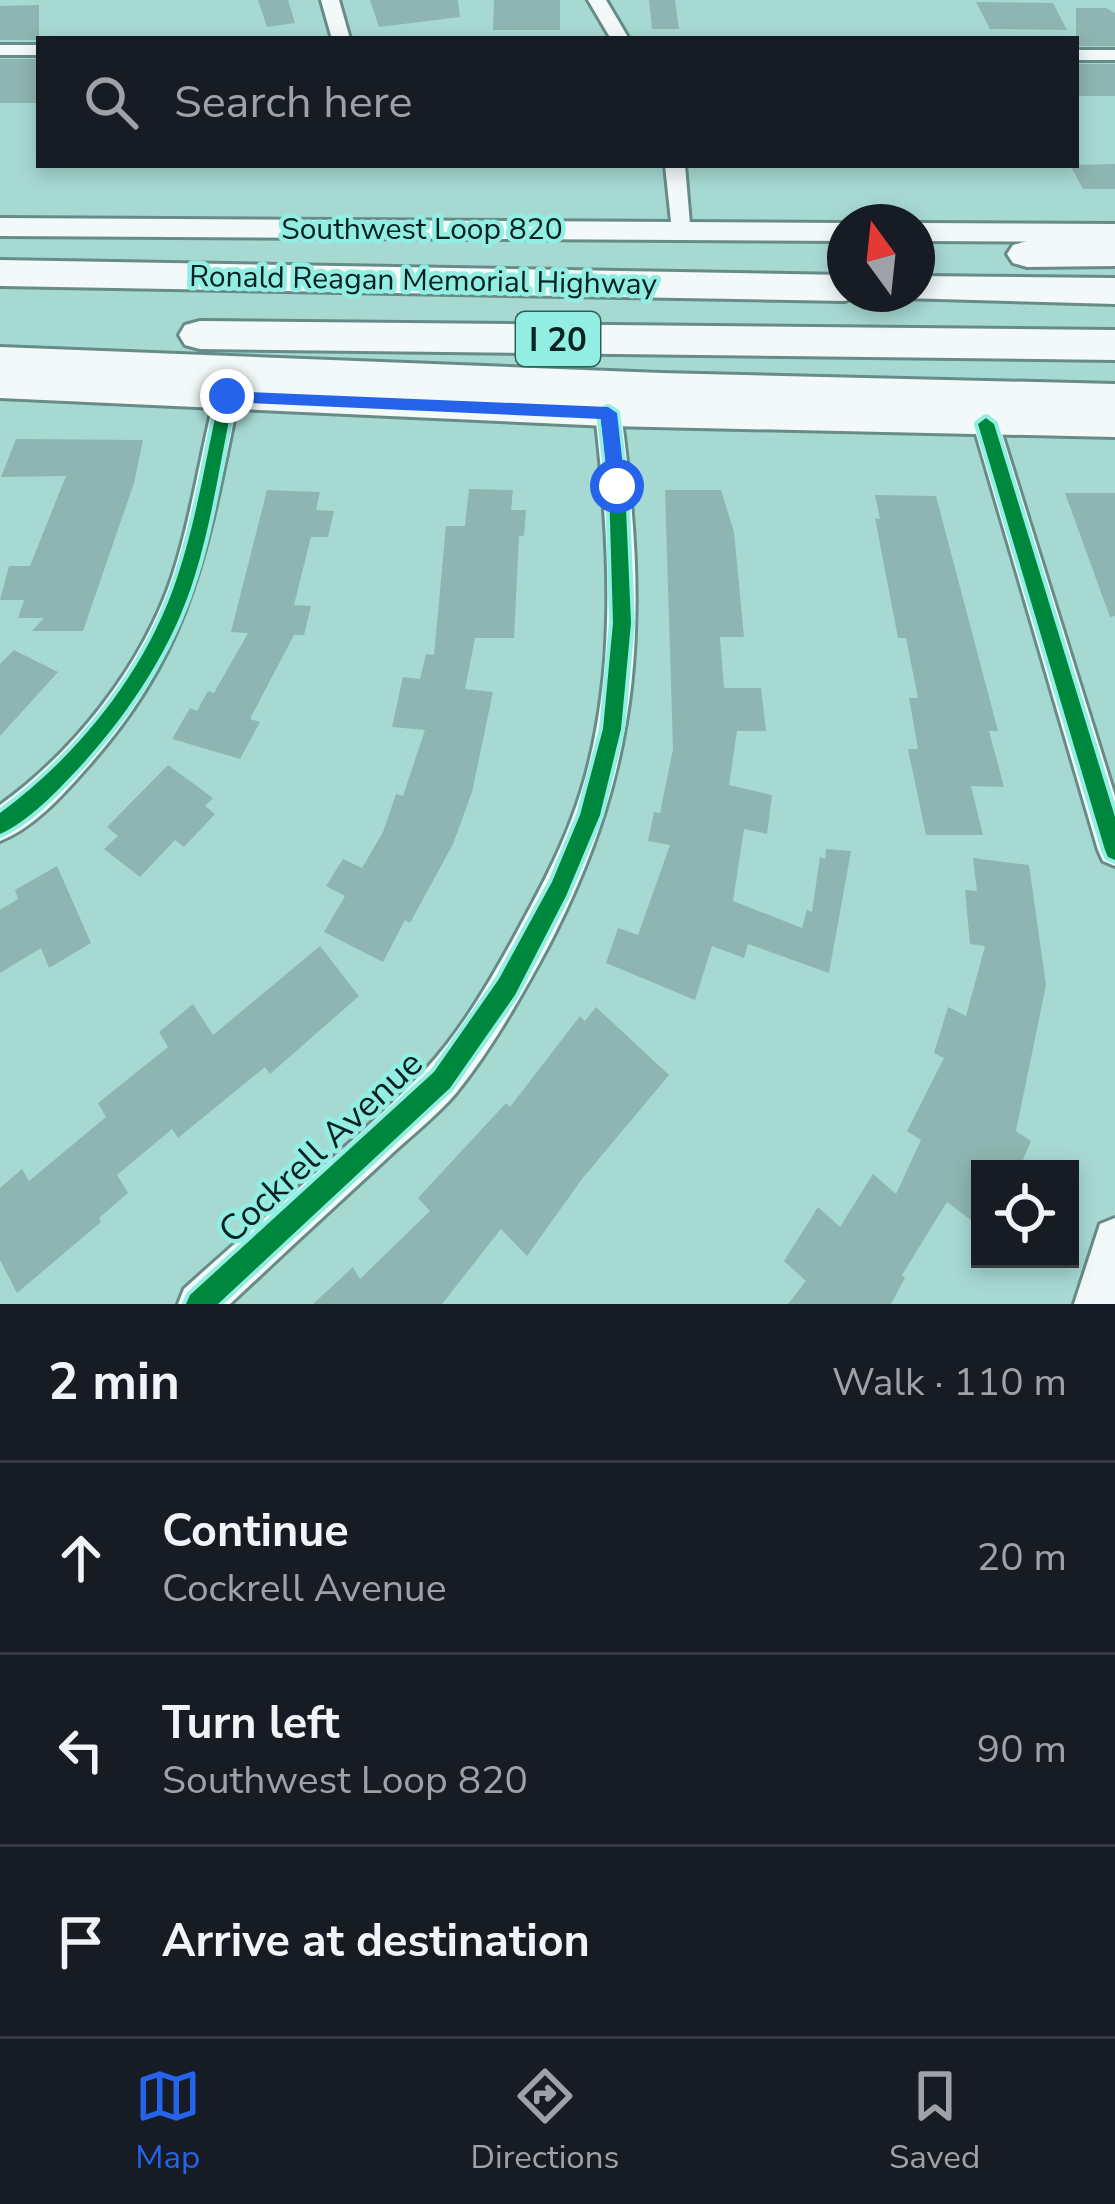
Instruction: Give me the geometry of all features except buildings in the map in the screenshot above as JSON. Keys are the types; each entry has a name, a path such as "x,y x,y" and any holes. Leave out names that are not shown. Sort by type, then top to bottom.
{"highway":[{"path":"260,277 398,257 827,253"},
{"path":"935,254 1115,254"},
{"name":"Ronald Reagan Memorial Highway","path":"0,273 827,288"},
{"path":"935,289 1115,291"},
{"name":"Ronald Reagan Memorial Highway","path":"0,333 1115,346"},
{"path":"0,362 662,389 1115,400"}],"main road":[{"name":"Southwest Loop 820","path":"0,226 827,232"},
{"path":"935,232 1115,233"},
{"path":"0,386 608,413 1115,424"}],"street":[{"path":"330,0 340,36"},
{"path":"597,0 618,36"},
{"path":"0,50 36,50"},
{"path":"1079,55 1115,55"},
{"path":"675,168 683,231"},
{"path":"0,825 24,810 99,731 163,632 185,580 227,396"},
{"name":"Cockrell Avenue","path":"199,1304 442,1080 507,987 559,889 590,815 612,729 622,623 617,486 608,413"},
{"path":"986,424 1115,850"},
{"path":"1096,1304 1115,1239"}],"cycle path":[{"path":"0,825 85,748 157,645 186,577 227,396"},
{"path":"199,1304 442,1080 507,987 559,889 590,815 612,729 622,623 617,486 608,413"},
{"path":"986,424 1115,850"}],"route":[{"path":"227,396 608,413 617,486"}]}
